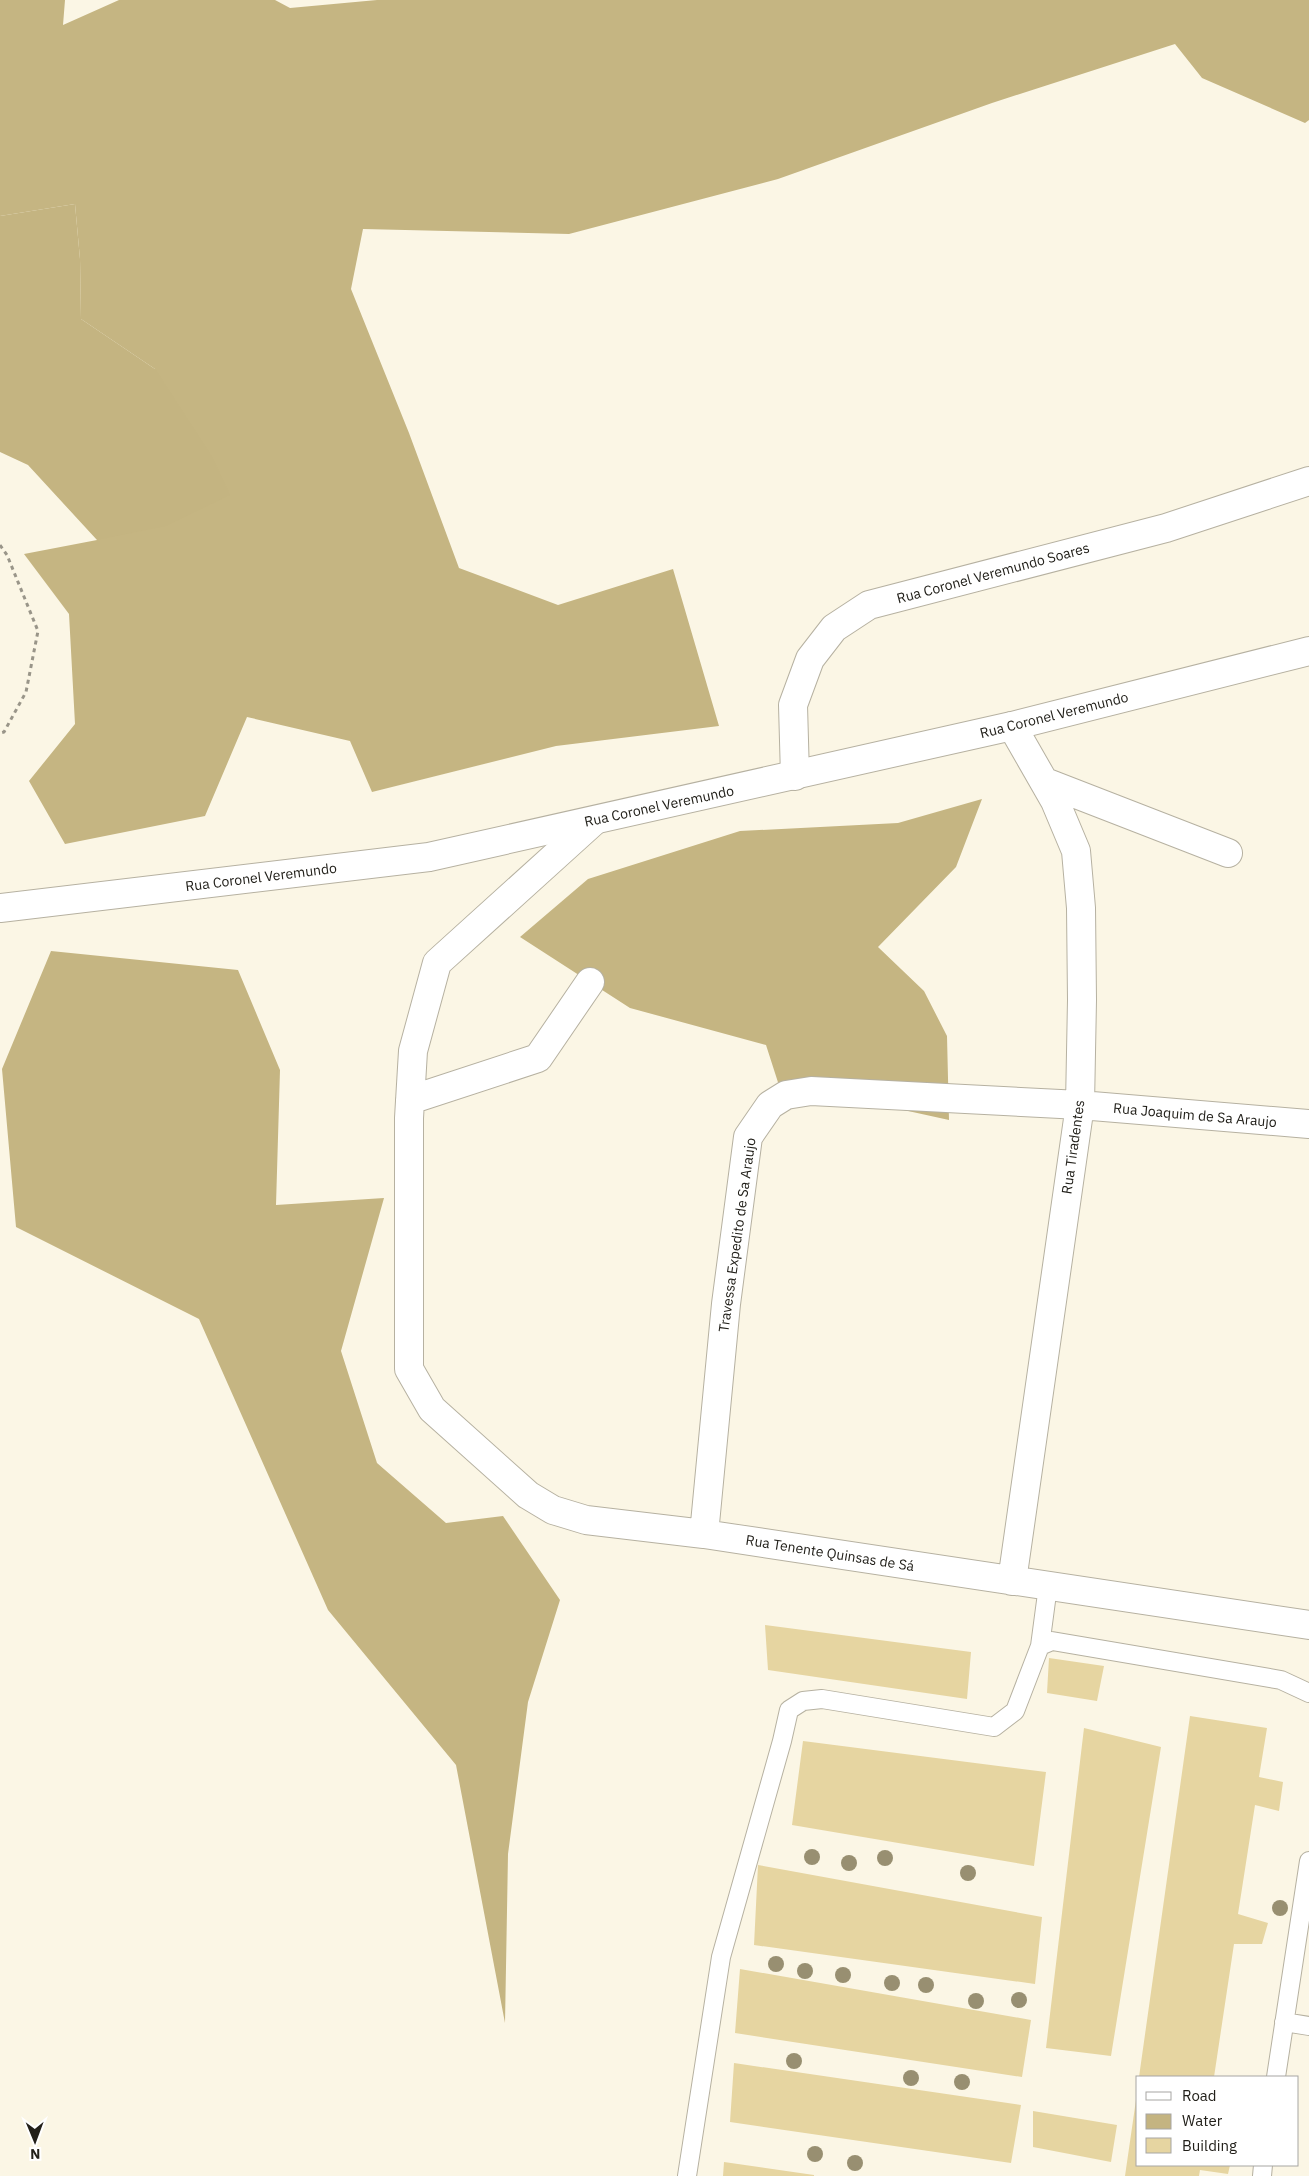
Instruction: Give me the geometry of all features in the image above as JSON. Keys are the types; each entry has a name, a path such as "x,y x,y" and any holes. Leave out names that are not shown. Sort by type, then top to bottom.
{"main road":[{"name":"Rua Coronel Veremundo Soares","path":"795,776 793,704 810,659 834,628 869,605 1166,528 1309,481"},
{"name":"Rua Coronel Veremundo","path":"0,908 429,857 1012,726 1309,651"},
{"name":"Rua Tiradentes","path":"1012,726 1055,801 1076,851 1081,908 1080,1105 1012,1580"},
{"path":"1045,782 1228,853"},
{"path":"590,982 538,1058 410,1100 413,1051 437,963 594,821"},
{"name":"Travessa Expedito de Sa Araujo","path":"704,1534 726,1304 748,1137 770,1105 786,1095 810,1091 1080,1105"},
{"name":"Rua Tenente Quinsas de Sá","path":"410,1100 409,1369 432,1409 528,1495 553,1510 586,1520 704,1534 1309,1625"},
{"name":"Rua Joaquim de Sa Araujo","path":"1080,1105 1309,1124"}],"lane":[{"path":"687,2176 721,1957 782,1741 788,1710 803,1701 822,1700 994,1727 1015,1711 1040,1646 1048,1586"},
{"path":"1040,1646 1052,1641 1281,1680 1309,1693"},
{"path":"1276,2076 1309,1861"},
{"path":"1284,2022 1309,2026"}],"path":[{"path":"0,545 7,555 38,631 26,692 4,732 0,733"}],"shaded area":[{"path":"0,0 65,0 63,25 119,0 275,0 290,8 377,0 1309,0 1309,120 1305,123 1202,78 1175,44 992,103 778,179 569,234 363,229 351,289 409,433 459,568 558,605 673,569 719,726 556,746 372,792 350,741 247,717 205,816 65,844 29,781 75,724 69,614 24,554 97,540 155,369 81,319 80,259 75,204 0,216"},
{"path":"982,799 956,867 878,947 924,991 947,1036 949,1120 858,1100 784,1101 766,1045 630,1008 520,937 588,879 740,831 898,823"},
{"path":"51,951 238,970 280,1070 276,1205 384,1198 341,1351 377,1463 446,1523 503,1516 560,1600 528,1702 508,1854 505,2023 456,1765 328,1610 199,1319 16,1227 2,1069"}],"water":[{"path":"75,204 80,259 81,319 155,369 212,457 230,495 166,526 97,540 28,465 0,452 0,216"}],"building":[{"path":"765,1625 971,1652 967,1699 768,1670"},
{"path":"1049,1658 1104,1666 1097,1701 1047,1693"},
{"path":"1190,1716 1267,1728 1259,1777 1283,1782 1279,1811 1255,1805 1238,1914 1268,1923 1262,1944 1234,1944 1214,2076 1139,2076"},
{"path":"1084,1728 1161,1747 1111,2056 1046,2048"},
{"path":"803,1741 1046,1772 1034,1866 792,1825"},
{"path":"758,1865 1042,1917 1035,1984 754,1945"},
{"path":"740,1969 1031,2020 1022,2077 735,2033"},
{"path":"734,2063 1021,2105 1011,2163 730,2122"},
{"path":"1136,2100 1136,2166 1230,2166 1228,2174 1200,2170 1199,2176 1125,2176"},
{"path":"1033,2111 1117,2125 1111,2162 1033,2147"},
{"path":"724,2162 814,2175 814,2176 723,2176"}]}
